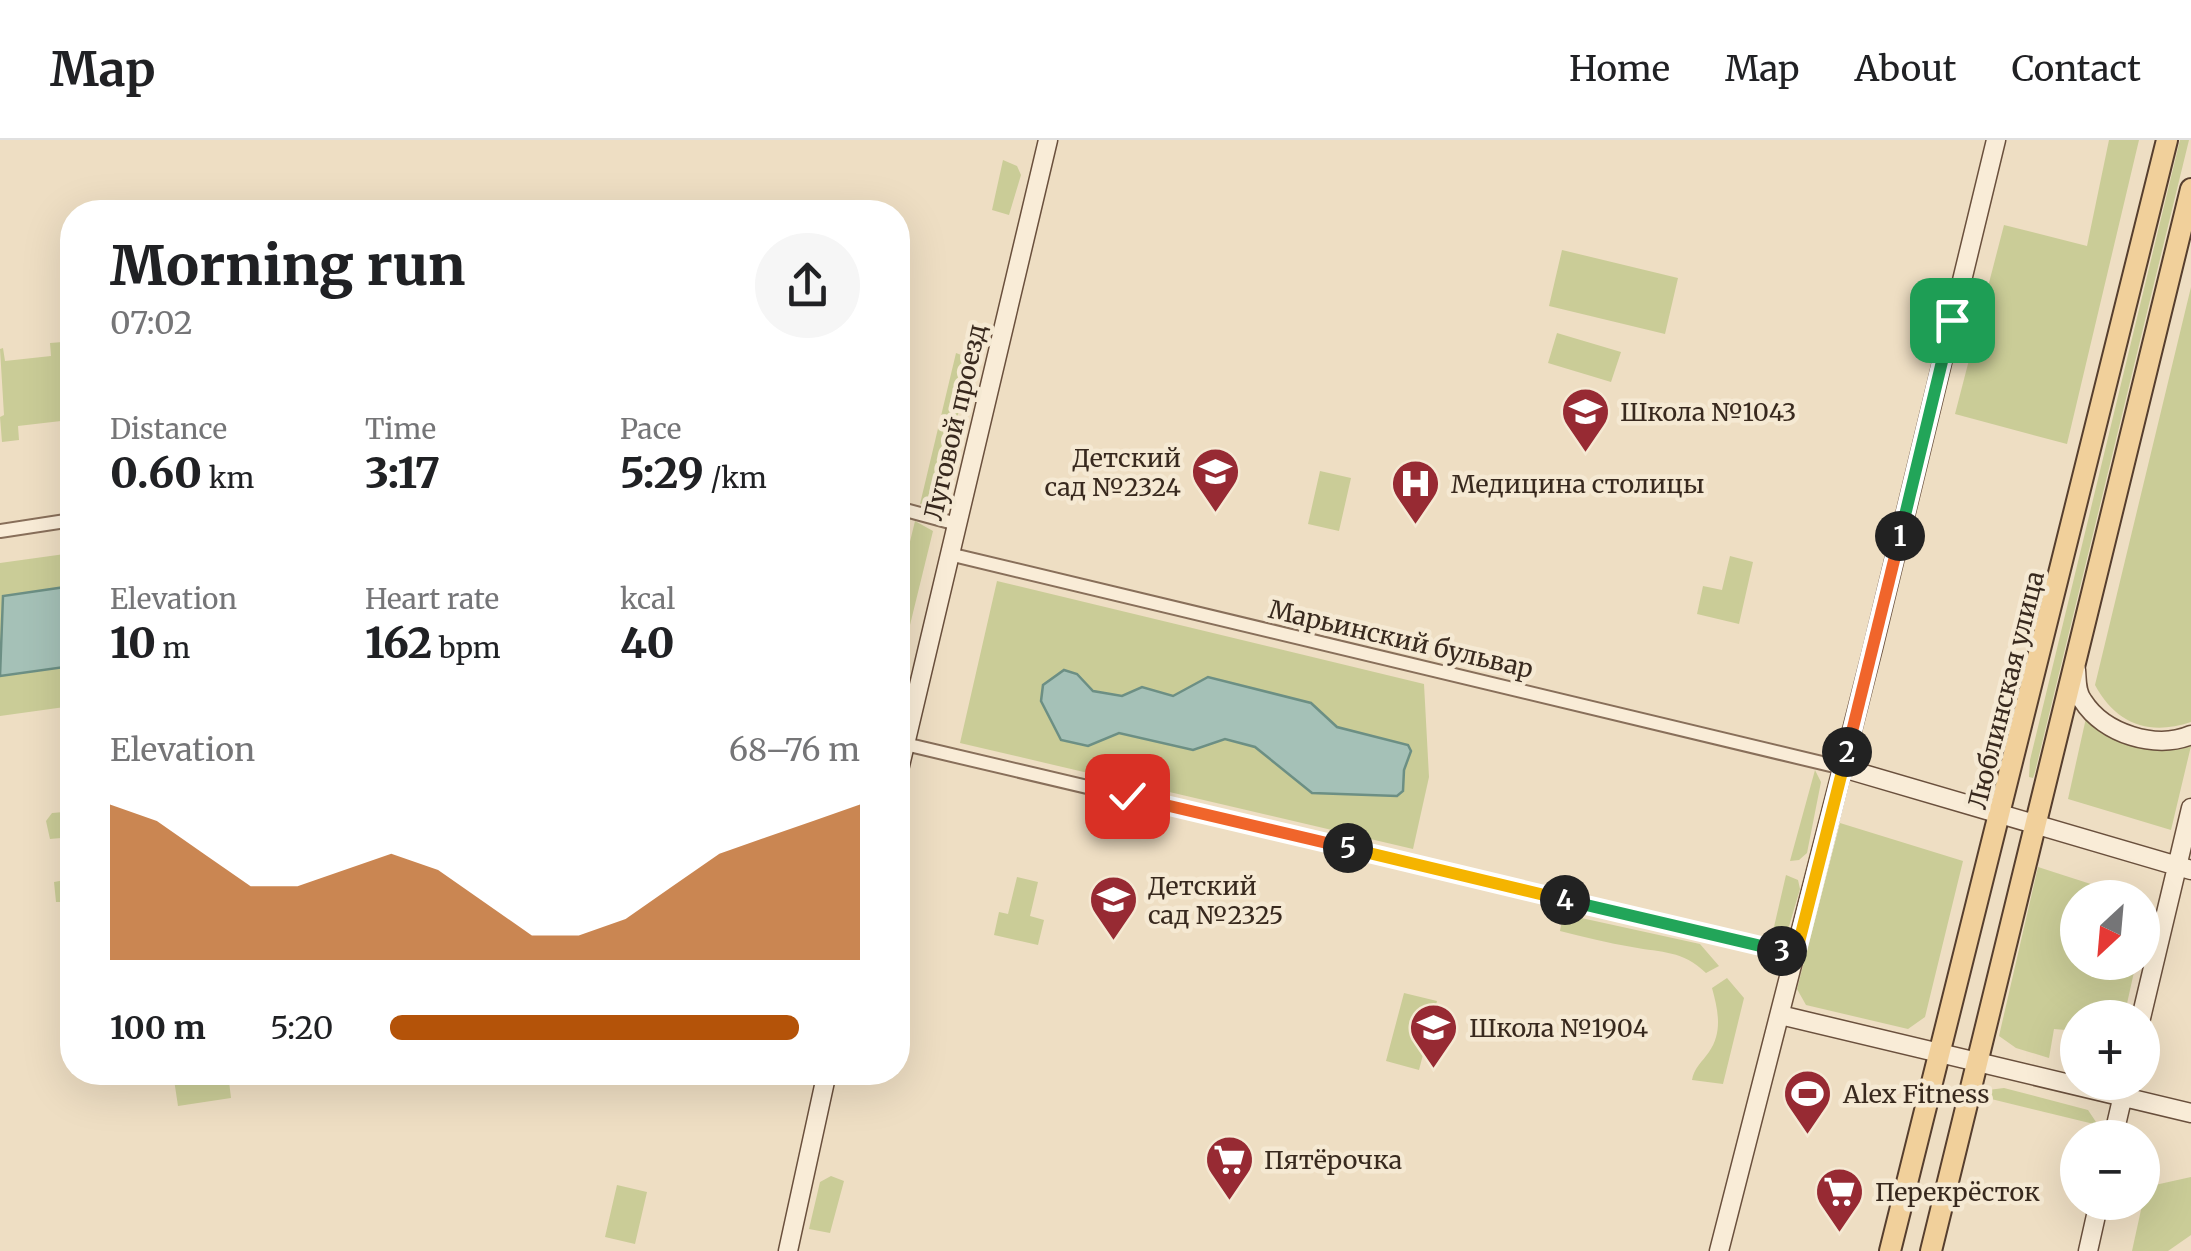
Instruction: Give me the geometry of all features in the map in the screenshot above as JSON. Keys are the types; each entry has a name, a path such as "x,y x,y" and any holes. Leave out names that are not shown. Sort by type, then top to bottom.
{"main road":[{"name":"Люблинская улица","path":"1890,1251 2168,140"},
{"path":"1931,1251 2191,189"}],"street":[{"name":"Луговой проезд","path":"910,723 1048,140"},
{"path":"1720,1251 1996,140"},
{"path":"910,511 956,524"},
{"path":"0,530 60,522"},
{"name":"Марьинский бульвар","path":"950,554 1843,768"},
{"path":"2075,660 2078,691 2084,704 2122,732 2152,741 2191,735"},
{"path":"910,745 1796,954"},
{"path":"1843,768 2183,868"},
{"path":"2145,1000 2183,868 2191,808"},
{"path":"1780,1015 2060,1078"},
{"path":"788,1251 824,1085"},
{"path":"2154,1100 2191,1112"},
{"path":"2088,1251 2094,1220"}],"green space":[{"path":"2109,140 2139,140 2067,444 1955,414 2004,225 2087,246"},
{"path":"2180,140 2189,140 2033,778 2029,777 2030,760"},
{"path":"1003,160 1017,166 1021,175 1009,215 992,210"},
{"path":"1562,250 1678,278 1665,334 1549,306"},
{"path":"2191,287 2191,722 2148,727 2124,718 2095,685"},
{"path":"1557,333 1621,352 1611,382 1548,363"},
{"path":"60,342 60,421 18,426 19,440 2,442 0,349 3,348 5,361 51,356 50,343"},
{"path":"956,353 972,359 936,501 920,504"},
{"path":"1320,471 1351,478 1339,531 1308,524"},
{"path":"915,521 933,531 910,625 910,542"},
{"path":"60,555 60,708 0,716 0,563"},
{"path":"1730,556 1753,562 1739,624 1697,614 1703,586 1722,590"},
{"path":"997,581 1424,684 1429,777 1413,849 960,743"},
{"path":"2086,718 2136,744 2162,748 2191,746 2171,830 2068,799"},
{"path":"1815,770 1821,782 1807,853 1790,861"},
{"path":"60,812 60,838 50,839 46,821 52,813"},
{"path":"1840,823 1963,861 1925,1017 1908,1029 1806,1005 1797,989"},
{"path":"2038,867 2078,880 2060,880 2060,980 2132,980 2128,1000 2060,1000 2060,1030 2054,1029 2049,1058 2016,1048 1999,1036"},
{"path":"1786,875 1798,880 1800,889 1785,940 1770,944"},
{"path":"1017,877 1038,882 1030,916 1044,920 1038,945 994,935 999,912 1008,914"},
{"path":"60,881 60,902 56,902 54,882"},
{"path":"1563,914 1700,944 1719,966 1706,973 1689,960 1672,954 1560,931"},
{"path":"1727,978 1744,998 1723,1084 1692,1080 1718,1029 1712,988"},
{"path":"1404,993 1437,1001 1419,1070 1386,1061"},
{"path":"175,1085 229,1085 231,1098 178,1106"},
{"path":"2004,1088 2088,1110 2095,1120 2077,1120 1983,1097 1988,1090"},
{"path":"831,1176 844,1181 830,1233 809,1229 820,1182"},
{"path":"2191,1177 2191,1235 2168,1251 2132,1251 2139,1220 2160,1220 2160,1184"},
{"path":"617,1185 647,1192 635,1244 605,1237"}],"water":[{"path":"60,588 60,668 0,676 3,596"},
{"path":"1064,670 1077,674 1093,691 1122,696 1142,687 1173,696 1208,677 1311,703 1337,727 1408,745 1411,751 1404,770 1403,791 1397,796 1312,793 1255,747 1225,739 1193,750 1119,733 1088,746 1061,740 1041,701 1043,685"}],"place":[{"name":"Школа №1043","path":"1585,454"},
{"name":"Детский сад №2324","path":"1216,514"},
{"name":"Медицина столицы","path":"1416,526"},
{"name":"Детский сад №2325","path":"1113,942"},
{"name":"Школа №1904","path":"1434,1070"},
{"name":"Alex Fitness","path":"1808,1136"},
{"name":"Пятёрочка","path":"1229,1202"},
{"name":"Перекрёсток","path":"1840,1234"}],"route":[{"path":"1127,796 1796,954 1952,320"}]}
